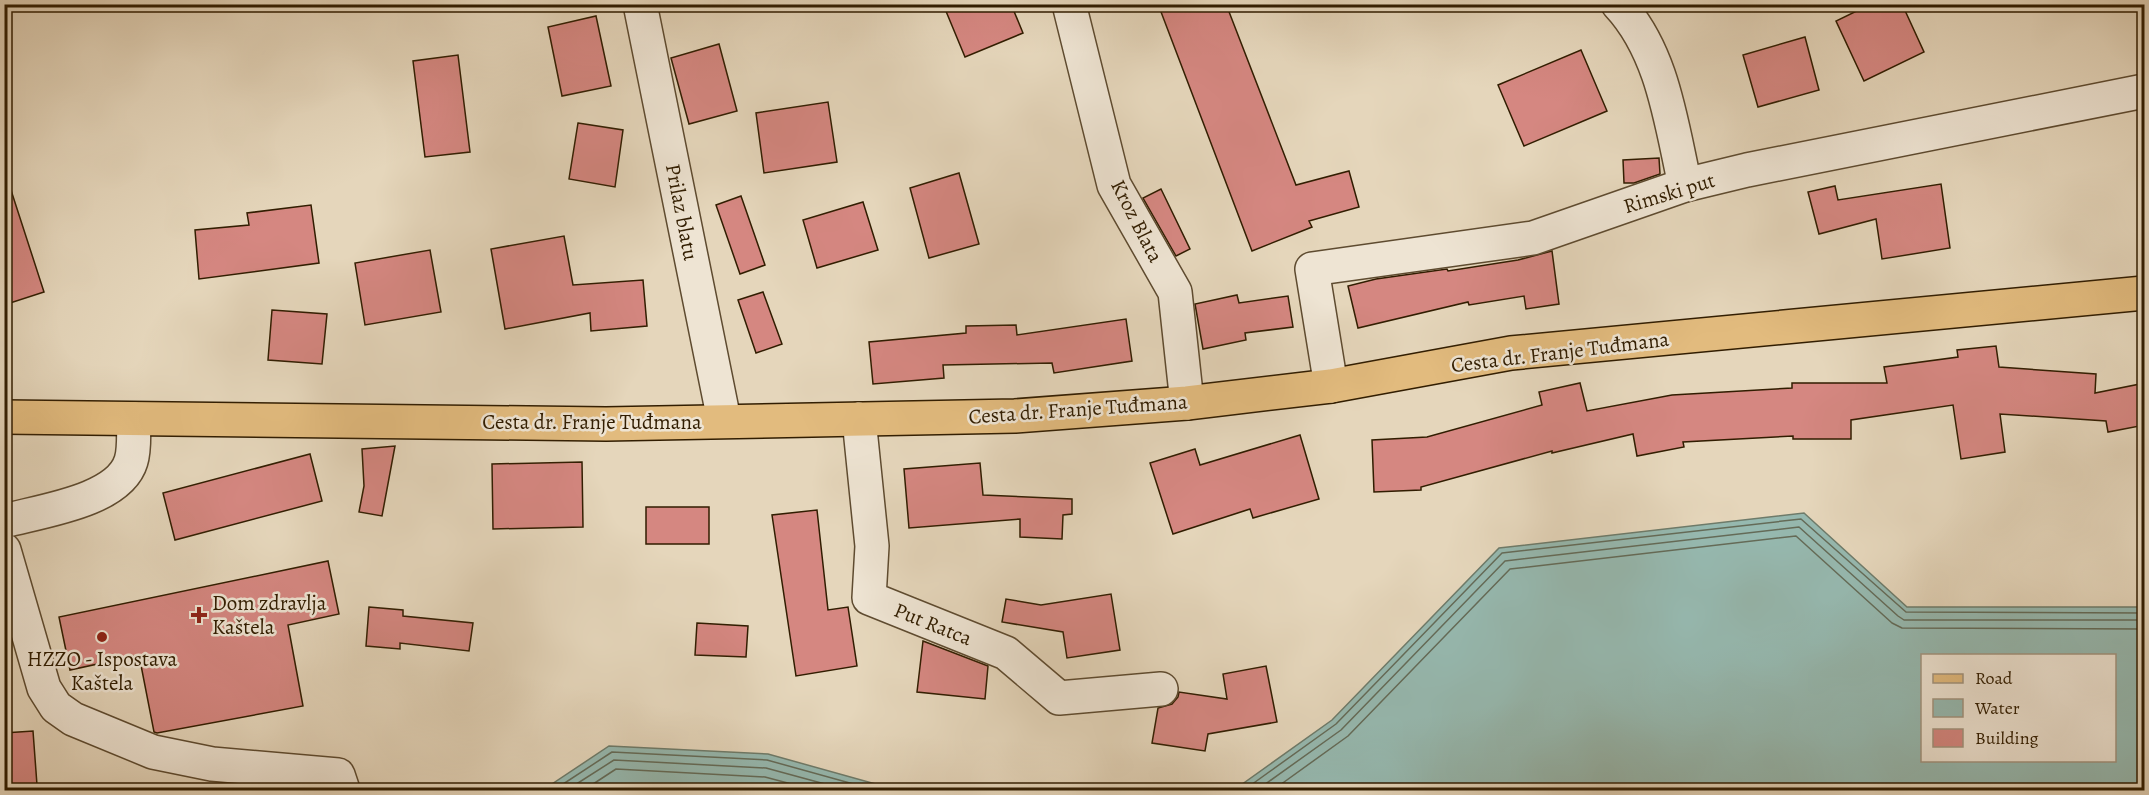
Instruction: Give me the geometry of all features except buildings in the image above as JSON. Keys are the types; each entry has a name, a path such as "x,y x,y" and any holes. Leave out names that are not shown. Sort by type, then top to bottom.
{"main road":[{"name":"Cesta dr. Franje Tuđmana","path":"4,417 606,424 1015,416 1187,403 1331,386 1512,353 2145,293"}],"street":[{"name":"Prilaz blatu","path":"640,4 724,420"},
{"name":"Kroz Blata","path":"1069,4 1114,185 1174,292 1187,403"},
{"path":"1618,4 1631,18 1659,72 1685,185"},
{"name":"Rimski put","path":"1331,386 1312,269 1533,238 1685,185 1747,170 2145,91"},
{"path":"4,521 103,493 124,477 132,460 134,419"},
{"name":"Put Ratca","path":"859,419 872,546 869,598 1006,654 1059,698 1161,689"},
{"path":"4,550 45,688 56,707 73,719 153,752 212,764 341,783"}],"water":[{"path":"1804,513 1907,607 2144,607 2144,790 1234,790 1332,720 1499,548"},
{"path":"609,746 768,754 897,790 543,790"}],"place":[{"name":"Dom zdravlja Kaštela","path":"199,615"},
{"name":"HZZO - Ispostava Kaštela","path":"102,637"}]}
